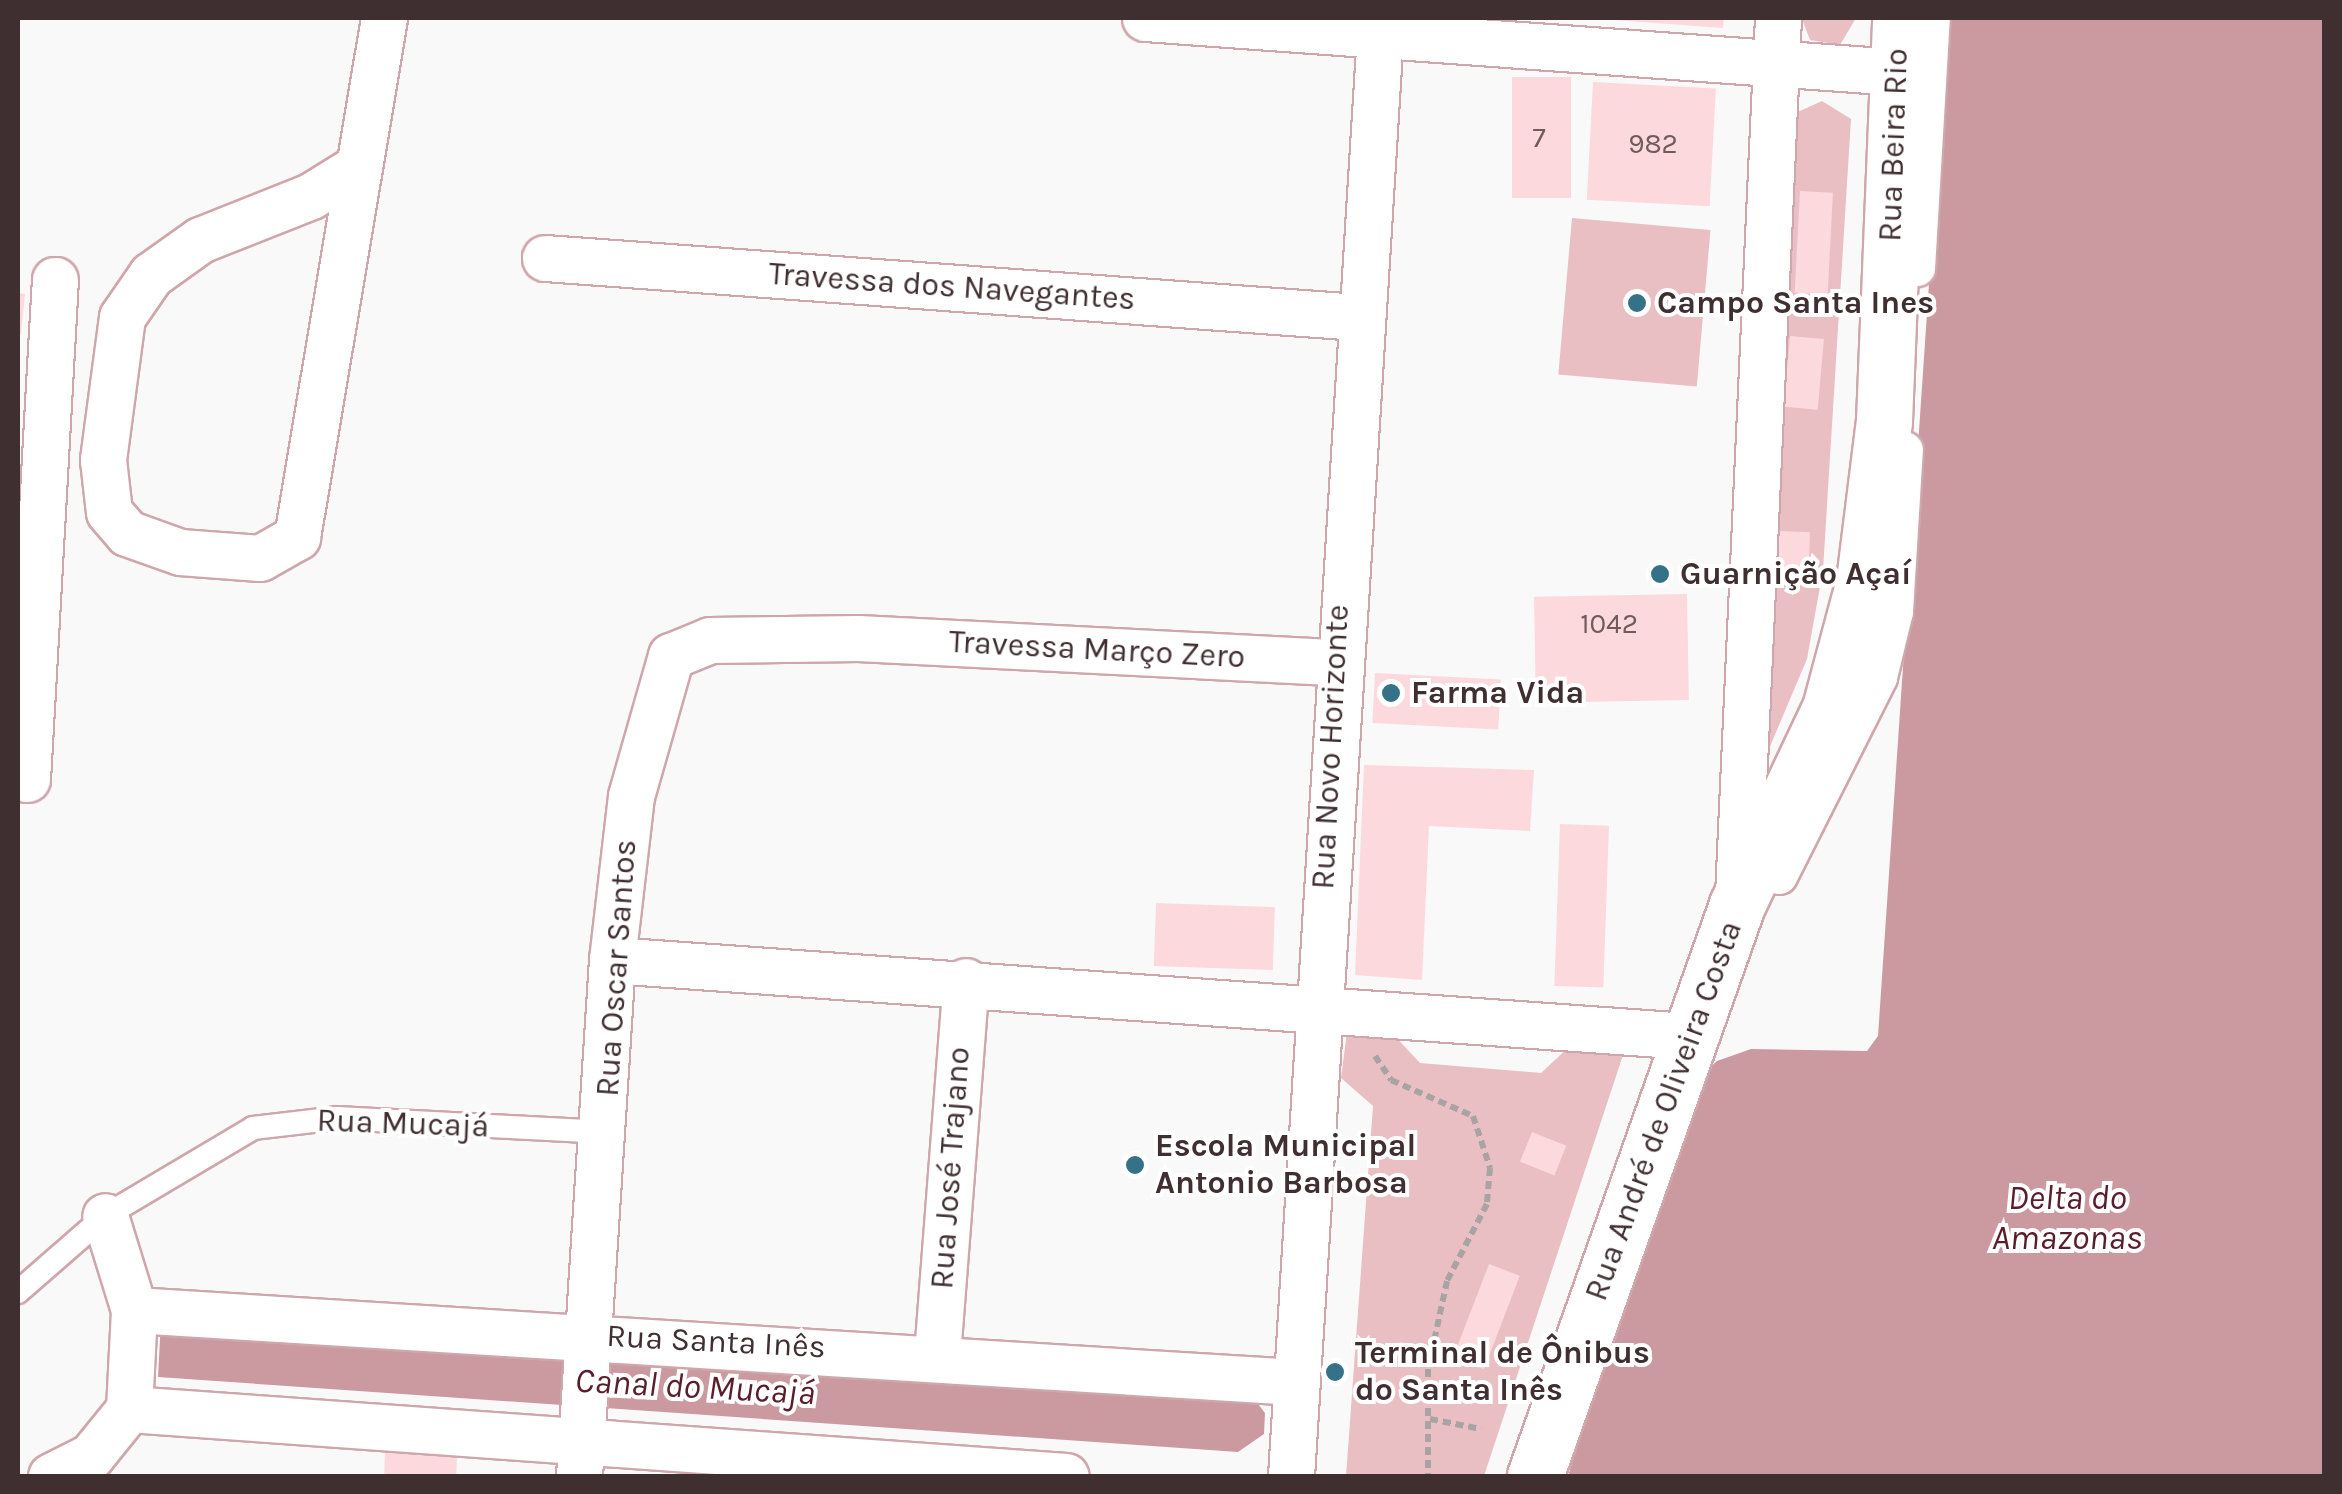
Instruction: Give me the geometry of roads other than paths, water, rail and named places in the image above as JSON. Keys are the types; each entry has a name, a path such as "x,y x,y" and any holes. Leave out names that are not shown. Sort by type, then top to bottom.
{"main road":[{"name":"Rua Beira Rio","path":"1738,905 1830,708 1864,581 1884,421 1900,18"},
{"name":"Rua André de Oliveira Costa","path":"1535,1476 1688,1036 1738,905"}],"street":[{"path":"359,166 311,196 200,240 151,275 122,317 103,460 109,512 128,533 180,552 260,558 297,537 384,18"},
{"path":"1145,18 1380,27 1896,72"},
{"name":"Rua André de Oliveira Costa","path":"1738,905 1778,18"},
{"path":"1558,1476 1684,1076 1879,677 1895,610 1932,18"},
{"name":"Rua Novo Horizonte","path":"1290,1476 1335,662 1380,27"},
{"name":"Travessa dos Navegantes","path":"544,258 1359,316"},
{"path":"27,778 24,651 32,430 55,280"},
{"name":"Travessa Março Zero","path":"858,638 1335,662"},
{"name":"Rua Oscar Santos","path":"581,1442 606,1132 612,960 631,796 671,656 710,640 858,638"},
{"path":"612,960 1317,1005 1688,1036"},
{"name":"Rua José Trajano","path":"936,1355 966,981"},
{"path":"51,1476 92,1456 129,1409 134,1310 105,1216"},
{"name":"Rua Santa Inês","path":"134,1310 591,1339 936,1355 1296,1382"},
{"path":"129,1409 937,1471 1066,1476"}],"lane":[{"name":"Rua Mucajá","path":"18,1292 105,1216 233,1136 272,1124 338,1118 606,1132"}],"water":[{"name":"Delta do Amazonas","path":"1947,18 2324,18 2324,1476 1568,1476 1690,1086 1717,1061 1751,1049 1867,1051 1878,1036"},
{"name":"Canal do Mucajá","path":"161,1321 1248,1391 1265,1413 1264,1434 1238,1452 158,1377"}],"place":[{"name":"Campo Santa Ines","path":"1637,303"},
{"name":"Guarnição Açaí","path":"1660,574"},
{"name":"Farma Vida","path":"1391,693"},
{"name":"Escola Municipal Antonio Barbosa","path":"1135,1165"},
{"name":"Terminal de Ônibus do Santa Inês","path":"1335,1372"}]}
